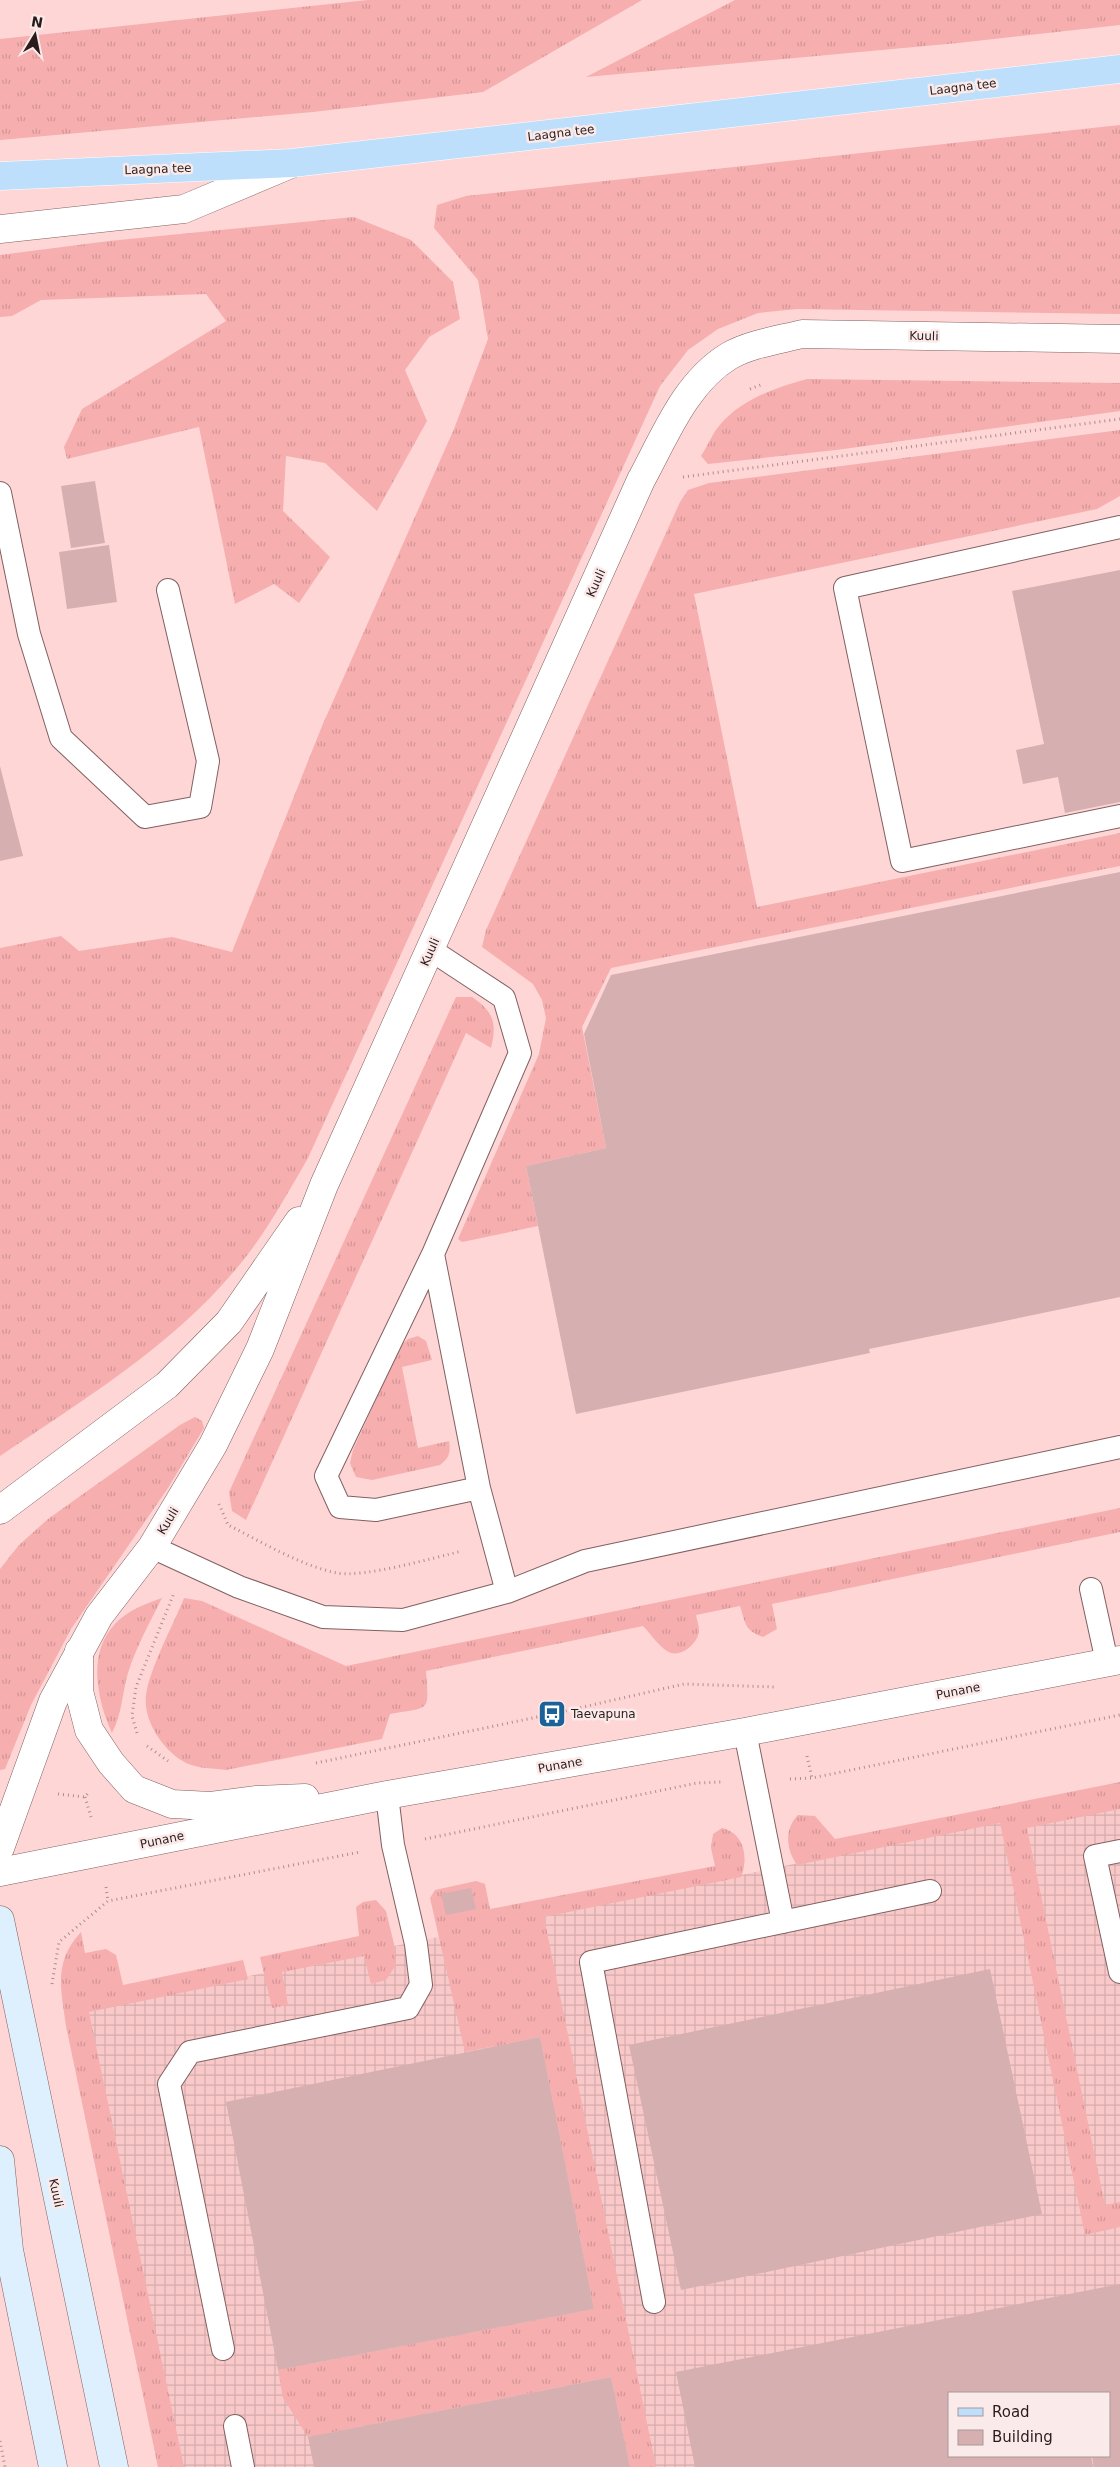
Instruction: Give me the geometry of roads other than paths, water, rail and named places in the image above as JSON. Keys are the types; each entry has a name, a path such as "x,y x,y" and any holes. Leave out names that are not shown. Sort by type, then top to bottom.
{"main road":[{"name":"Laagna tee","path":"0,176 292,163 1120,69"},
{"name":"Kuuli","path":"0,1920 114,2467"},
{"path":"0,2160 4,2239 53,2467"}],"street":[{"path":"0,229 184,210 292,163"},
{"name":"Kuuli","path":"0,1848 53,1701 99,1616 152,1547 213,1445 260,1349 324,1185 641,480 683,403 702,377 730,356 766,342 802,334 1120,339"},
{"name":"Kuuli","path":"0,1510 167,1385 229,1322 324,1185"},
{"path":"79,1652 79,1691 89,1730 111,1763 134,1789 172,1804 211,1806 257,1800 387,1795"},
{"name":"Punane","path":"0,1872 387,1795 745,1732 1114,1661"}],"lane":[{"path":"0,493 29,634 61,738 145,817 200,807 208,762 168,590"},
{"path":"1120,527 845,588 902,861 1120,816"},
{"path":"431,950 504,998 520,1053 433,1254 326,1476 340,1507 376,1510 479,1488"},
{"path":"433,1254 479,1488 507,1592"},
{"path":"152,1547 239,1587 322,1617 403,1620 507,1592 586,1561 1120,1447"},
{"path":"1091,1589 1114,1661"},
{"path":"745,1732 782,1922"},
{"path":"223,2349 169,2084 190,2052 408,2008 421,1985 416,1944 402,1875 393,1845 387,1795"},
{"path":"1120,1851 1095,1856 1120,1972"},
{"path":"654,2302 591,1962 930,1891"},
{"path":"235,2426 243,2467"}],"place":[{"name":"Taevapuna","path":"552,1714"}]}
